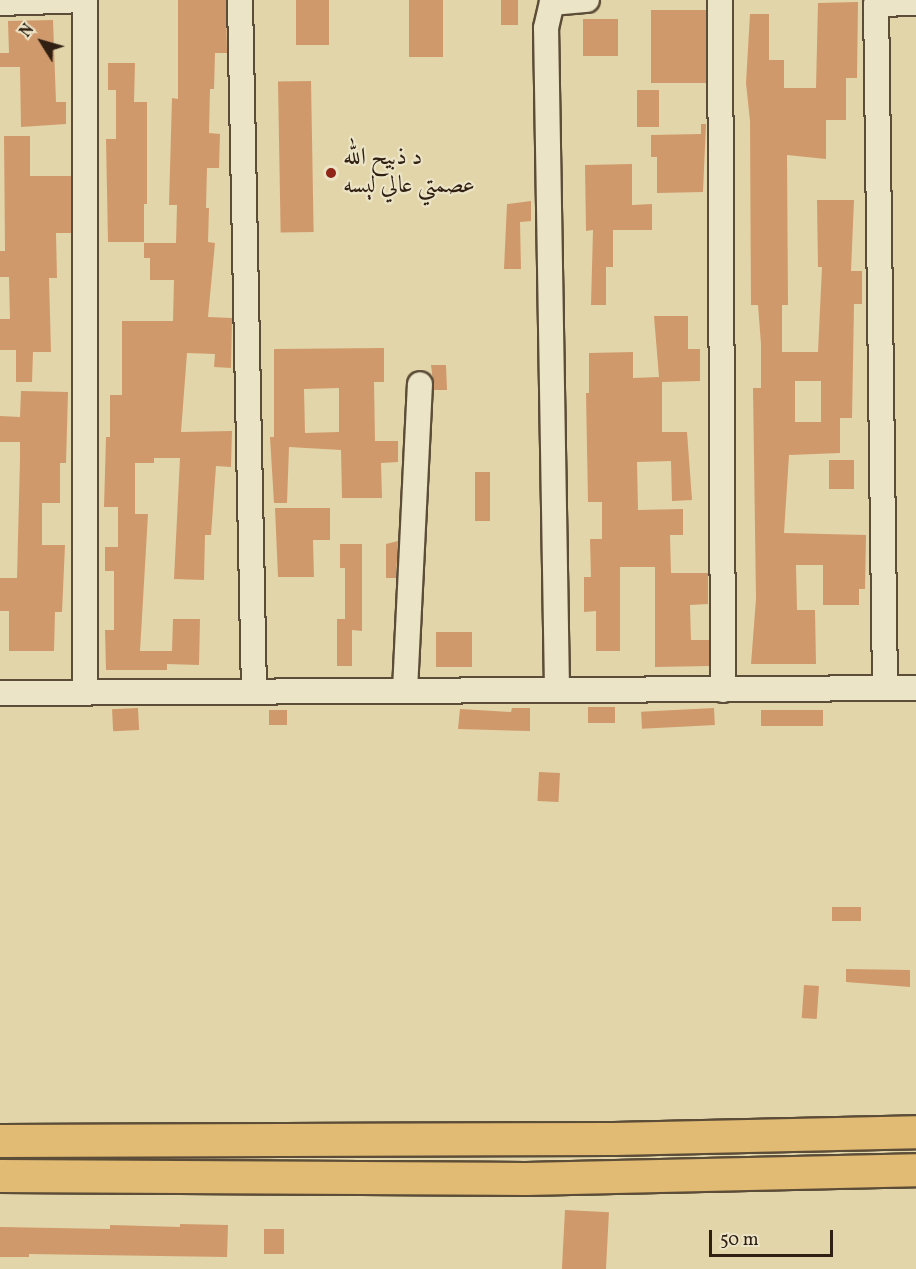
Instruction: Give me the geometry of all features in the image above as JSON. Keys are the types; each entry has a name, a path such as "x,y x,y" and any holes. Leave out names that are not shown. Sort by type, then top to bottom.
{"main road":[{"path":"0,1141 570,1140 916,1132"},
{"path":"526,1140 526,1179"},
{"path":"570,1140 571,1178"},
{"path":"0,1176 526,1179 916,1170"}],"street":[{"path":"0,3 85,0 85,691"},
{"path":"240,0 255,691"},
{"path":"557,689 546,28 552,3 587,0"},
{"path":"720,0 723,690"},
{"path":"885,687 876,4 916,3"},
{"path":"405,690 420,384"},
{"path":"0,693 916,688"}],"building":[{"path":"178,0 226,0 227,53 215,53 214,89 210,89 209,133 220,134 219,168 207,168 206,208 209,208 208,242 215,243 208,317 232,318 231,368 214,367 215,354 187,353 181,432 232,431 231,467 216,466 211,535 205,535 204,580 174,579 180,458 154,458 154,463 135,463 135,514 148,514 140,651 172,651 173,619 200,619 199,665 167,664 167,670 106,670 105,630 114,630 114,571 105,571 105,547 118,547 118,507 104,507 106,437 110,437 110,395 122,395 122,321 173,321 174,280 150,280 150,258 144,258 144,243 176,243 177,205 169,205 172,98 178,99"},
{"path":"296,0 329,0 329,45 296,45"},
{"path":"409,0 443,0 443,57 409,57"},
{"path":"501,0 518,0 518,25 501,25"},
{"path":"858,2 857,78 846,78 846,120 826,120 826,159 787,155 788,305 782,305 782,352 818,352 822,267 818,267 817,200 854,200 851,271 862,271 862,304 854,304 852,418 840,418 840,453 789,455 784,533 866,535 865,589 859,589 859,605 823,605 823,565 796,565 797,610 815,610 816,664 751,664 756,599 753,388 761,388 761,344 758,305 751,305 750,121 746,83 750,14 769,14 769,60 784,60 784,88 816,88 818,3","holes":["795,381 821,381 821,422 795,422"]},
{"path":"651,10 706,10 706,83 651,83"},
{"path":"583,19 618,19 618,56 583,56"},
{"path":"53,20 56,102 66,102 66,124 21,127 20,67 0,67 0,53 9,53 8,21"},
{"path":"108,63 135,63 134,102 147,102 147,204 144,204 144,242 108,242 106,139 116,139 116,90 108,90"},
{"path":"311,81 314,232 281,233 278,82"},
{"path":"637,90 659,90 659,127 637,127"},
{"path":"701,124 706,124 703,192 657,193 657,157 651,157 651,135 701,134"},
{"path":"4,136 30,136 30,176 71,176 71,233 56,233 57,278 49,278 51,352 33,352 32,382 16,382 16,350 0,350 0,319 10,319 9,277 0,277 0,251 5,251"},
{"path":"632,164 632,205 652,204 652,230 613,230 613,267 606,267 606,305 591,305 593,230 586,231 585,165"},
{"path":"531,201 531,221 520,222 521,269 504,269 507,204"},
{"path":"654,316 688,316 688,349 700,349 700,381 662,382 662,432 687,432 692,500 672,501 671,461 637,462 638,510 683,509 683,535 670,535 671,573 708,573 708,604 690,605 691,640 709,640 709,666 655,667 655,567 620,567 620,651 596,651 596,611 584,612 584,577 591,577 590,539 602,539 602,502 588,502 586,393 589,393 589,353 633,352 633,378 659,377"},
{"path":"384,348 384,382 374,382 375,441 398,441 398,462 381,463 382,498 342,498 341,450 289,447 287,503 274,503 270,437 274,437 274,349","holes":["339,388 339,432 305,433 304,389"]},
{"path":"431,365 446,365 447,390 434,390"},
{"path":"21,391 68,392 66,463 60,463 60,503 42,503 42,545 65,545 62,612 55,612 54,651 9,651 9,611 0,611 0,578 17,578 20,442 0,442 0,416 20,417"},
{"path":"829,460 854,460 854,489 829,489"},
{"path":"475,472 490,472 490,521 475,521"},
{"path":"275,508 330,508 330,540 313,540 314,577 278,577"},
{"path":"398,541 396,578 386,578 386,544"},
{"path":"340,544 362,544 362,631 352,630 352,666 337,666 337,619 345,619 345,568 340,568"},
{"path":"436,632 472,632 472,667 436,667"},
{"path":"588,707 615,707 615,723 588,723"},
{"path":"138,708 139,730 113,731 112,709"},
{"path":"512,708 530,708 530,731 458,729 460,709 511,712"},
{"path":"714,708 715,725 642,729 641,712"},
{"path":"269,710 287,710 287,725 269,725"},
{"path":"761,710 823,710 823,726 761,726"},
{"path":"539,772 560,773 558,802 537,801"},
{"path":"832,907 861,907 861,921 832,921"},
{"path":"846,969 910,970 910,987 846,982"},
{"path":"804,985 819,986 817,1019 802,1018"},
{"path":"565,1210 609,1212 606,1269 562,1269"},
{"path":"180,1224 228,1225 227,1257 29,1254 29,1257 0,1257 0,1227 110,1229 110,1225 180,1227"},
{"path":"264,1229 284,1229 284,1254 264,1254"}],"place":[{"name":"د ذبیح الله عصمتي عالي لېسه","path":"331,173"}]}
